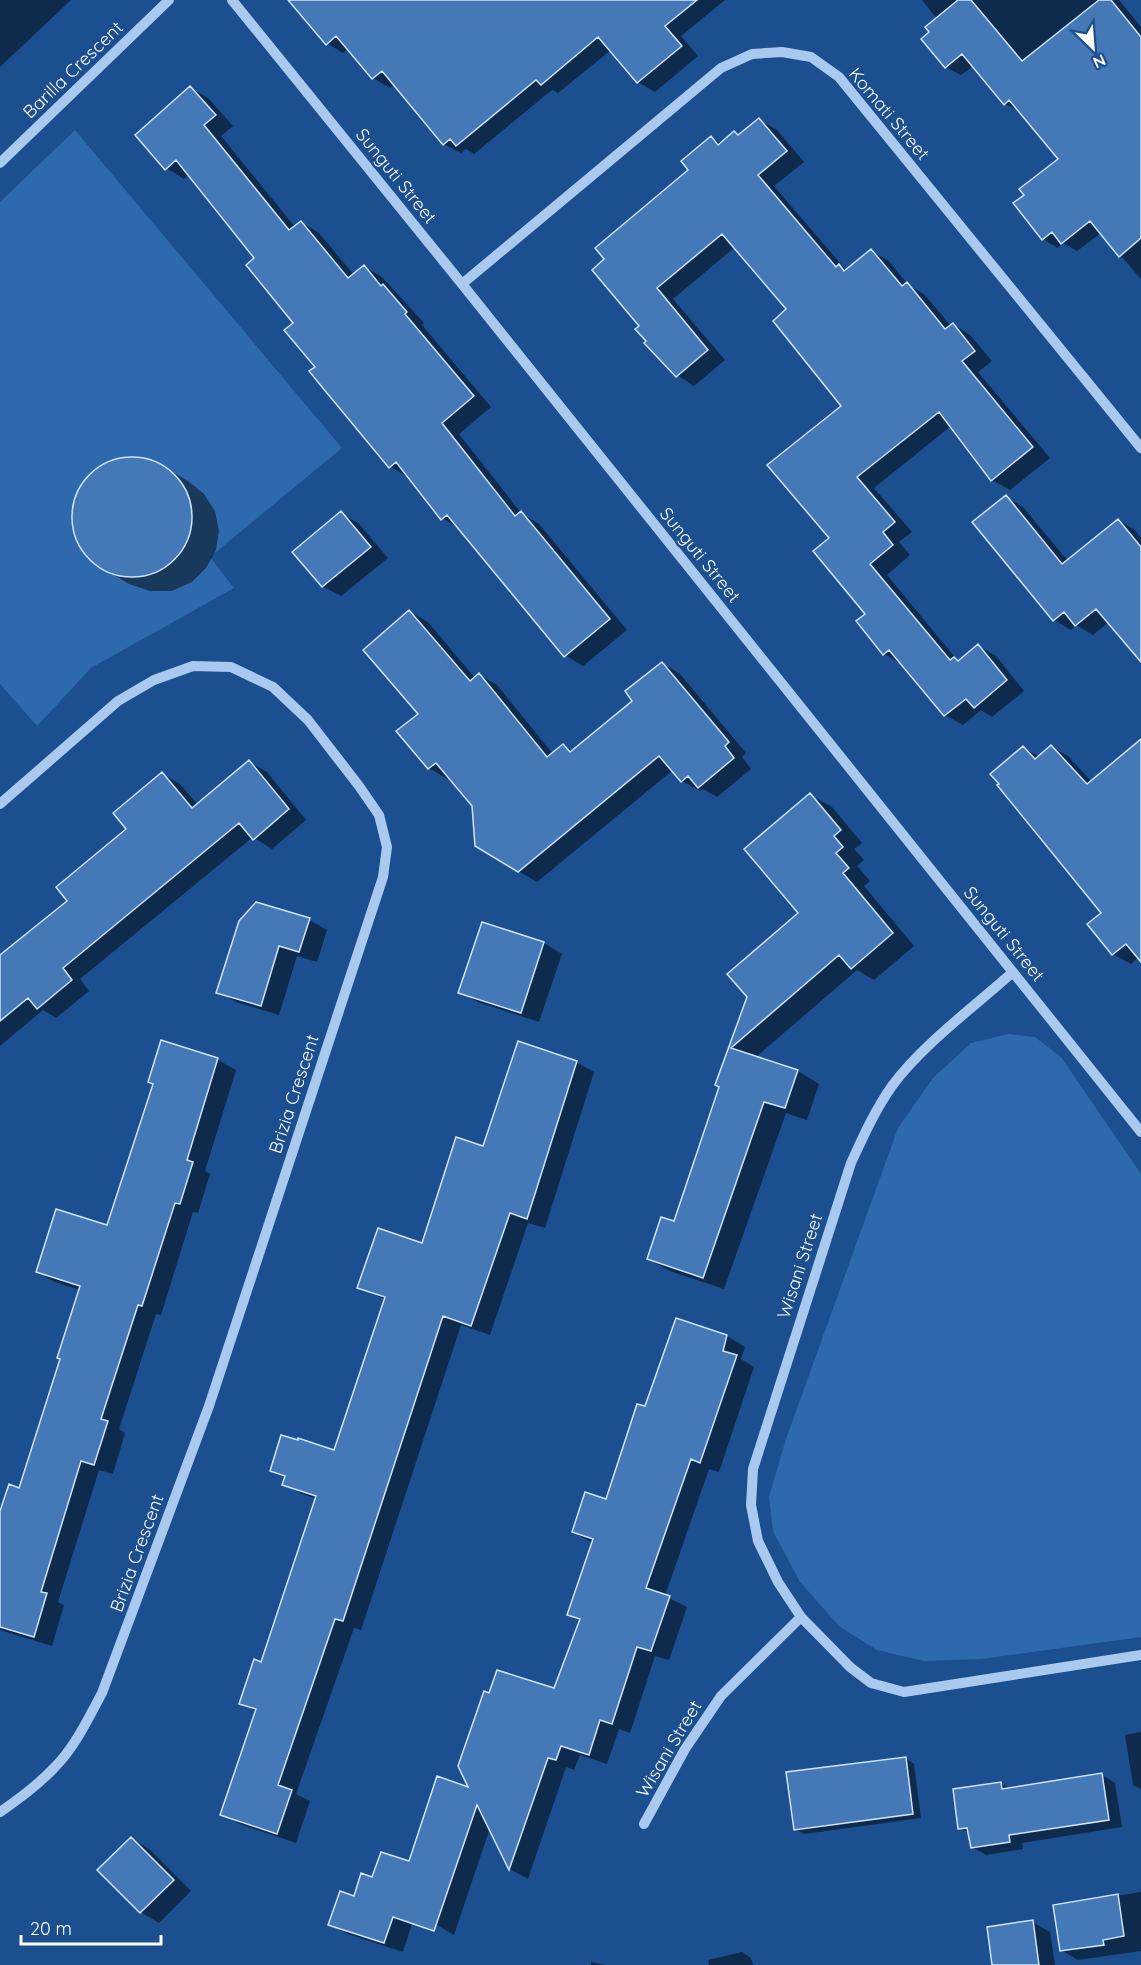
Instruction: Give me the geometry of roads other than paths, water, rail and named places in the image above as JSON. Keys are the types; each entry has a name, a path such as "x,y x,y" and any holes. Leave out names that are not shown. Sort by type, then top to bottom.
{"street":[{"name":"Barilla Crescent","path":"0,163 169,0"},
{"name":"Sunguti Street","path":"232,0 1141,1132"},
{"name":"Komati Street","path":"462,284 721,68 752,54 782,52 811,57 839,77 1141,448"},
{"name":"Brizia Crescent","path":"0,804 118,701 154,680 193,666 231,667 273,687 308,720 379,815 387,847 383,878 208,1406 102,1693 80,1734 55,1767 0,1812"},
{"name":"Wisani Street","path":"1013,972 930,1044 893,1085 871,1119 850,1163 753,1469 751,1505 758,1541 778,1582 801,1617 850,1667 871,1683 904,1692 1141,1655"},
{"name":"Wisani Street","path":"644,1824 685,1749 721,1696 801,1617"}]}
